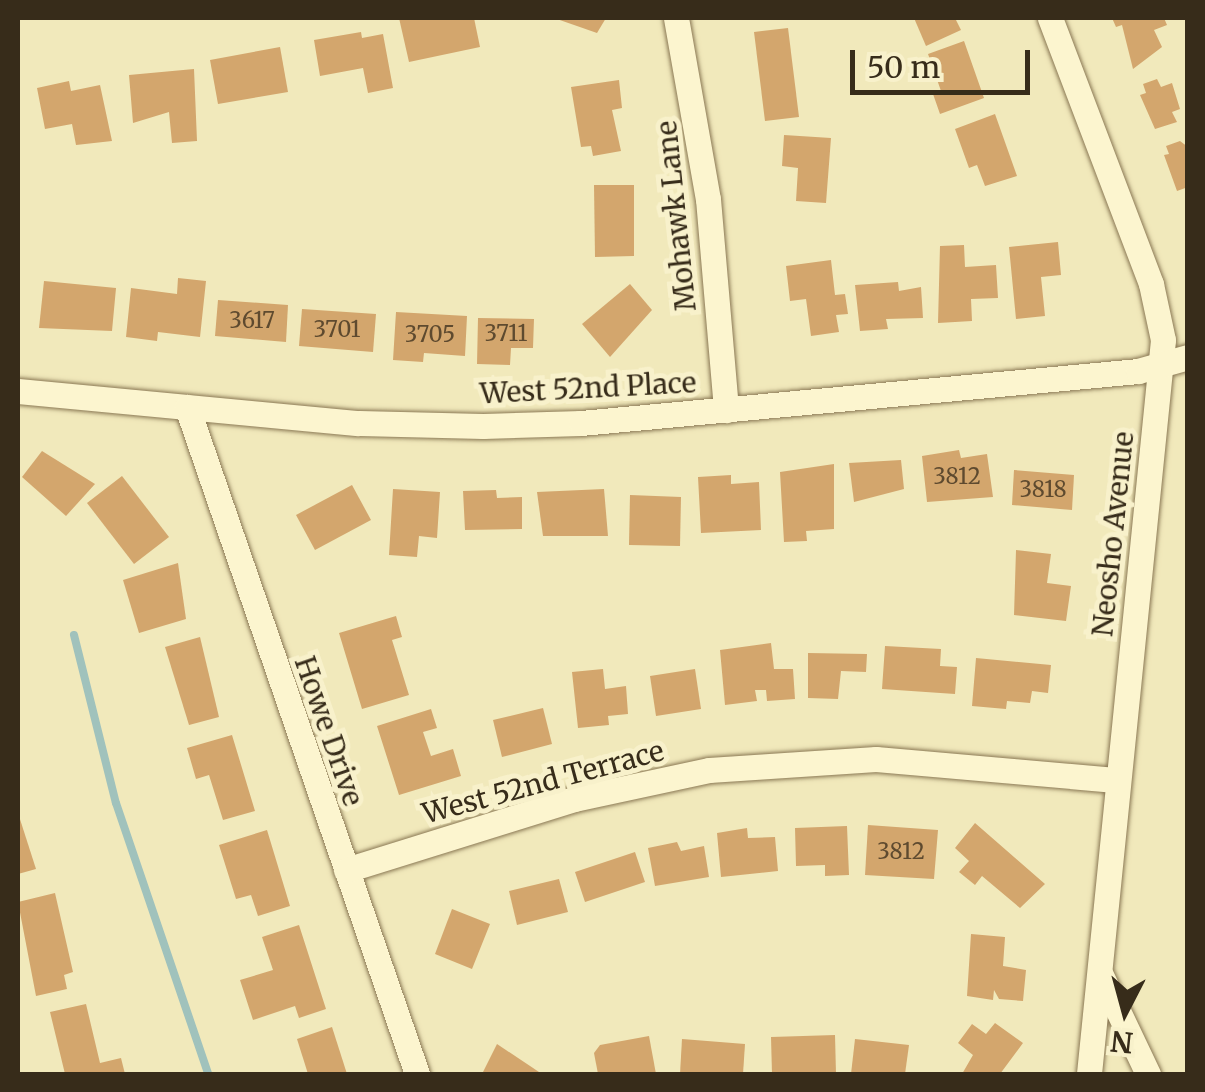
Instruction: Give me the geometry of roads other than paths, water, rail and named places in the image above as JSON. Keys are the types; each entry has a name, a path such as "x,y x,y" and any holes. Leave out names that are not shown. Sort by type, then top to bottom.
{"street":[{"name":"Mohawk Lane","path":"676,18 708,199 726,410"},
{"name":"Neosho Avenue","path":"1050,18 1157,301 1160,364 1088,1074"},
{"name":"West 52nd Place","path":"18,391 483,426 726,410 1160,364 1188,357"},
{"name":"Howe Drive","path":"187,406 417,1074"},
{"name":"West 52nd Terrace","path":"346,870 574,799 709,770 876,760 1118,780"},
{"path":"1099,972 1148,1074"}],"waterway":[{"path":"74,635 116,803 208,1074"}]}
